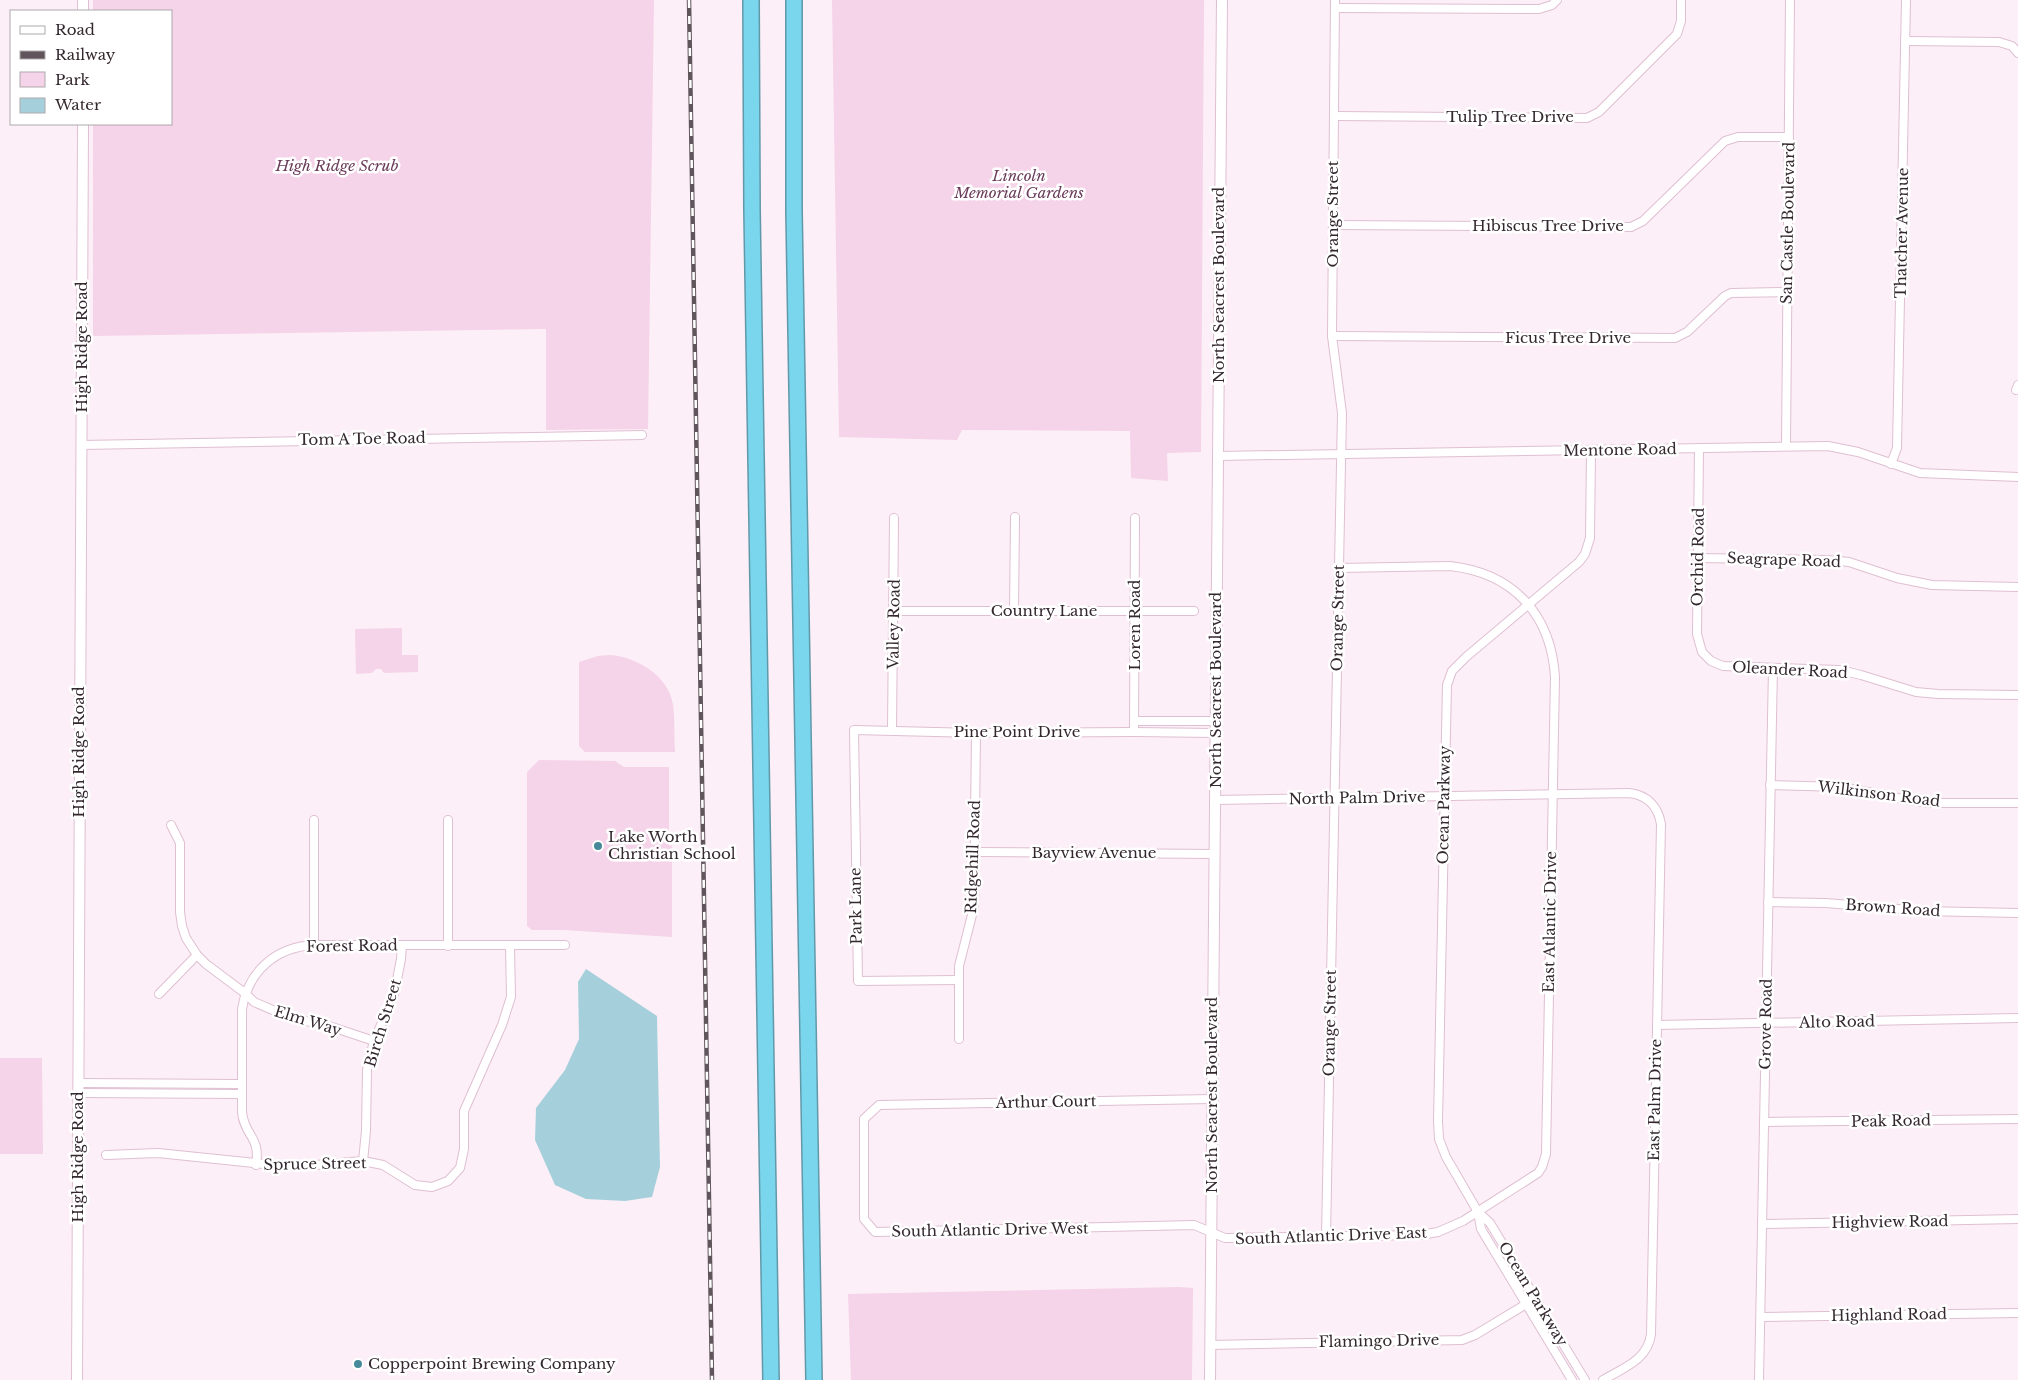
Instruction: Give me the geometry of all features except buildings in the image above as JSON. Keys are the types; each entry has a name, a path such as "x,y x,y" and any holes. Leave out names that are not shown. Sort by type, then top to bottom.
{"highway":[{"path":"751,0 771,1380"},
{"path":"794,0 794,212 814,1380"}],"street":[{"name":"North Seacrest Boulevard","path":"1210,1380 1222,0"},
{"path":"1335,4 1539,9 1552,5 1557,0"},
{"name":"Tulip Tree Drive","path":"1334,116 1587,118 1599,112 1677,34 1681,22 1681,0"},
{"name":"San Castle Boulevard","path":"1786,446 1790,0"},
{"name":"Thatcher Avenue","path":"1891,464 1897,448 1906,0"},
{"name":"Orange Street","path":"1326,1236 1341,454 1341,405 1332,336 1335,4"},
{"path":"1905,41 1999,42 2012,46 2018,53"},
{"name":"High Ridge Road","path":"77,1380 83,125"},
{"name":"Hibiscus Tree Drive","path":"1333,225 1631,227 1643,221 1725,141 1738,137 1789,137"},
{"name":"Ficus Tree Drive","path":"1332,336 1675,338 1687,332 1725,296 1731,293 1787,292"},
{"name":"Tom A Toe Road","path":"81,445 642,435"},
{"name":"Mentone Road","path":"1218,456 1591,451 1786,446 1843,448 1920,473 1932,475 2018,477"},
{"name":"Orchid Road","path":"1699,448 1697,640 1702,652 1711,661"},
{"name":"Ocean Parkway","path":"1584,1380 1490,1222 1478,1212 1441,1148 1438,1132 1446,696 1449,676 1466,657 1579,562 1589,545 1591,530 1591,451"},
{"path":"1014,611 1015,517"},
{"name":"Valley Road","path":"892,730 894,518"},
{"name":"Loren Road","path":"1134,732 1135,518"},
{"name":"Seagrape Road","path":"1698,558 1828,560 1849,562 1897,578 1932,585 2018,587"},
{"name":"East Atlantic Drive","path":"1339,568 1450,566 1487,574 1513,589 1539,618 1546,632 1554,662 1545,1160 1533,1178 1478,1212"},
{"name":"Country Lane","path":"894,611 1194,611"},
{"name":"Oleander Road","path":"1711,661 1723,666 1840,670 1895,686 1938,694 2018,695"},
{"name":"Grove Road","path":"1759,1380 1773,668"},
{"path":"1179,733 1180,721"},
{"path":"1134,722 1216,721"},
{"name":"Pine Point Drive","path":"854,730 976,733 1216,733"},
{"name":"Park Lane","path":"854,730 858,981 958,980"},
{"name":"Ridgehill Road","path":"959,1039 958,980 960,959 974,907 976,733"},
{"name":"Wilkinson Road","path":"1770,785 1842,787 1903,800 1930,802 2018,803"},
{"name":"North Palm Drive","path":"1215,800 1629,793 1642,796 1648,800"},
{"name":"East Palm Drive","path":"1603,1380 1638,1359 1644,1354 1650,1342 1661,824 1657,810 1648,800"},
{"path":"314,820 314,944"},
{"path":"448,820 448,946"},
{"name":"Elm Way","path":"171,825 180,843 180,912 182,926 186,938 197,955 254,1002 289,1017 332,1027 374,1041"},
{"name":"Bayview Avenue","path":"974,852 1214,854"},
{"name":"Brown Road","path":"1768,902 1852,905 1922,911 2018,913"},
{"name":"Forest Road","path":"256,1165 257,1146 242,1119 242,1009 254,976 270,959 291,949 314,944 565,945"},
{"name":"Birch Street","path":"363,1161 367,1070 374,1041 394,995 402,945"},
{"name":"Spruce Street","path":"106,1155 158,1153 256,1165 316,1165 363,1161 383,1165 415,1185 432,1187 448,1181 460,1168 464,1149 464,1112 502,1026 511,997 510,946"},
{"path":"159,994 197,955"},
{"name":"Alto Road","path":"1657,1025 2018,1018"},
{"path":"167,1094 168,1084"},
{"path":"78,1088 168,1084 241,1084"},
{"path":"78,1088 167,1094 241,1094"},
{"name":"Arthur Court","path":"879,1105 1212,1099"},
{"name":"South Atlantic Drive West","path":"879,1105 864,1118 864,1219 875,1232 1194,1225 1211,1232"},
{"name":"Peak Road","path":"1764,1122 2018,1119"},
{"name":"Ocean Parkway","path":"1478,1212 1481,1229 1572,1380"},
{"name":"South Atlantic Drive East","path":"1211,1232 1225,1238 1430,1234 1448,1229 1478,1212"},
{"name":"Highview Road","path":"1762,1224 2018,1219"},
{"name":"Flamingo Drive","path":"1210,1344 1462,1340 1475,1335 1536,1298"},
{"name":"Highland Road","path":"1761,1317 2018,1313"}],"green space":[{"name":"High Ridge Scrub","path":"93,0 654,0 648,429 546,430 546,329 93,336 93,125 172,125 172,10 93,10"},
{"name":"Lincoln Memorial Gardens","path":"832,0 1204,0 1201,452 1167,453 1168,481 1131,478 1130,431 962,430 957,440 839,437"},
{"path":"402,628 402,655 418,655 418,672 384,673 381,669 376,669 372,673 356,674 355,629"},
{"path":"610,655 641,664 665,685 673,705 675,752 585,752 579,746 579,662 598,656"},
{"path":"539,760 615,761 624,767 669,767 669,845 672,846 672,937 564,930 532,930 527,926 527,772"},
{"path":"0,1058 42,1058 43,1154 0,1154"},
{"path":"1193,1288 1192,1380 851,1380 848,1294"}],"water":[{"path":"586,969 657,1016 660,1167 652,1197 625,1201 586,1199 555,1185 535,1140 536,1108 565,1070 579,1039 578,982"}],"railway":[{"path":"689,0 712,1380"}],"place":[{"name":"Lake Worth Christian School","path":"598,846"},
{"name":"Copperpoint Brewing Company","path":"358,1364"}]}
